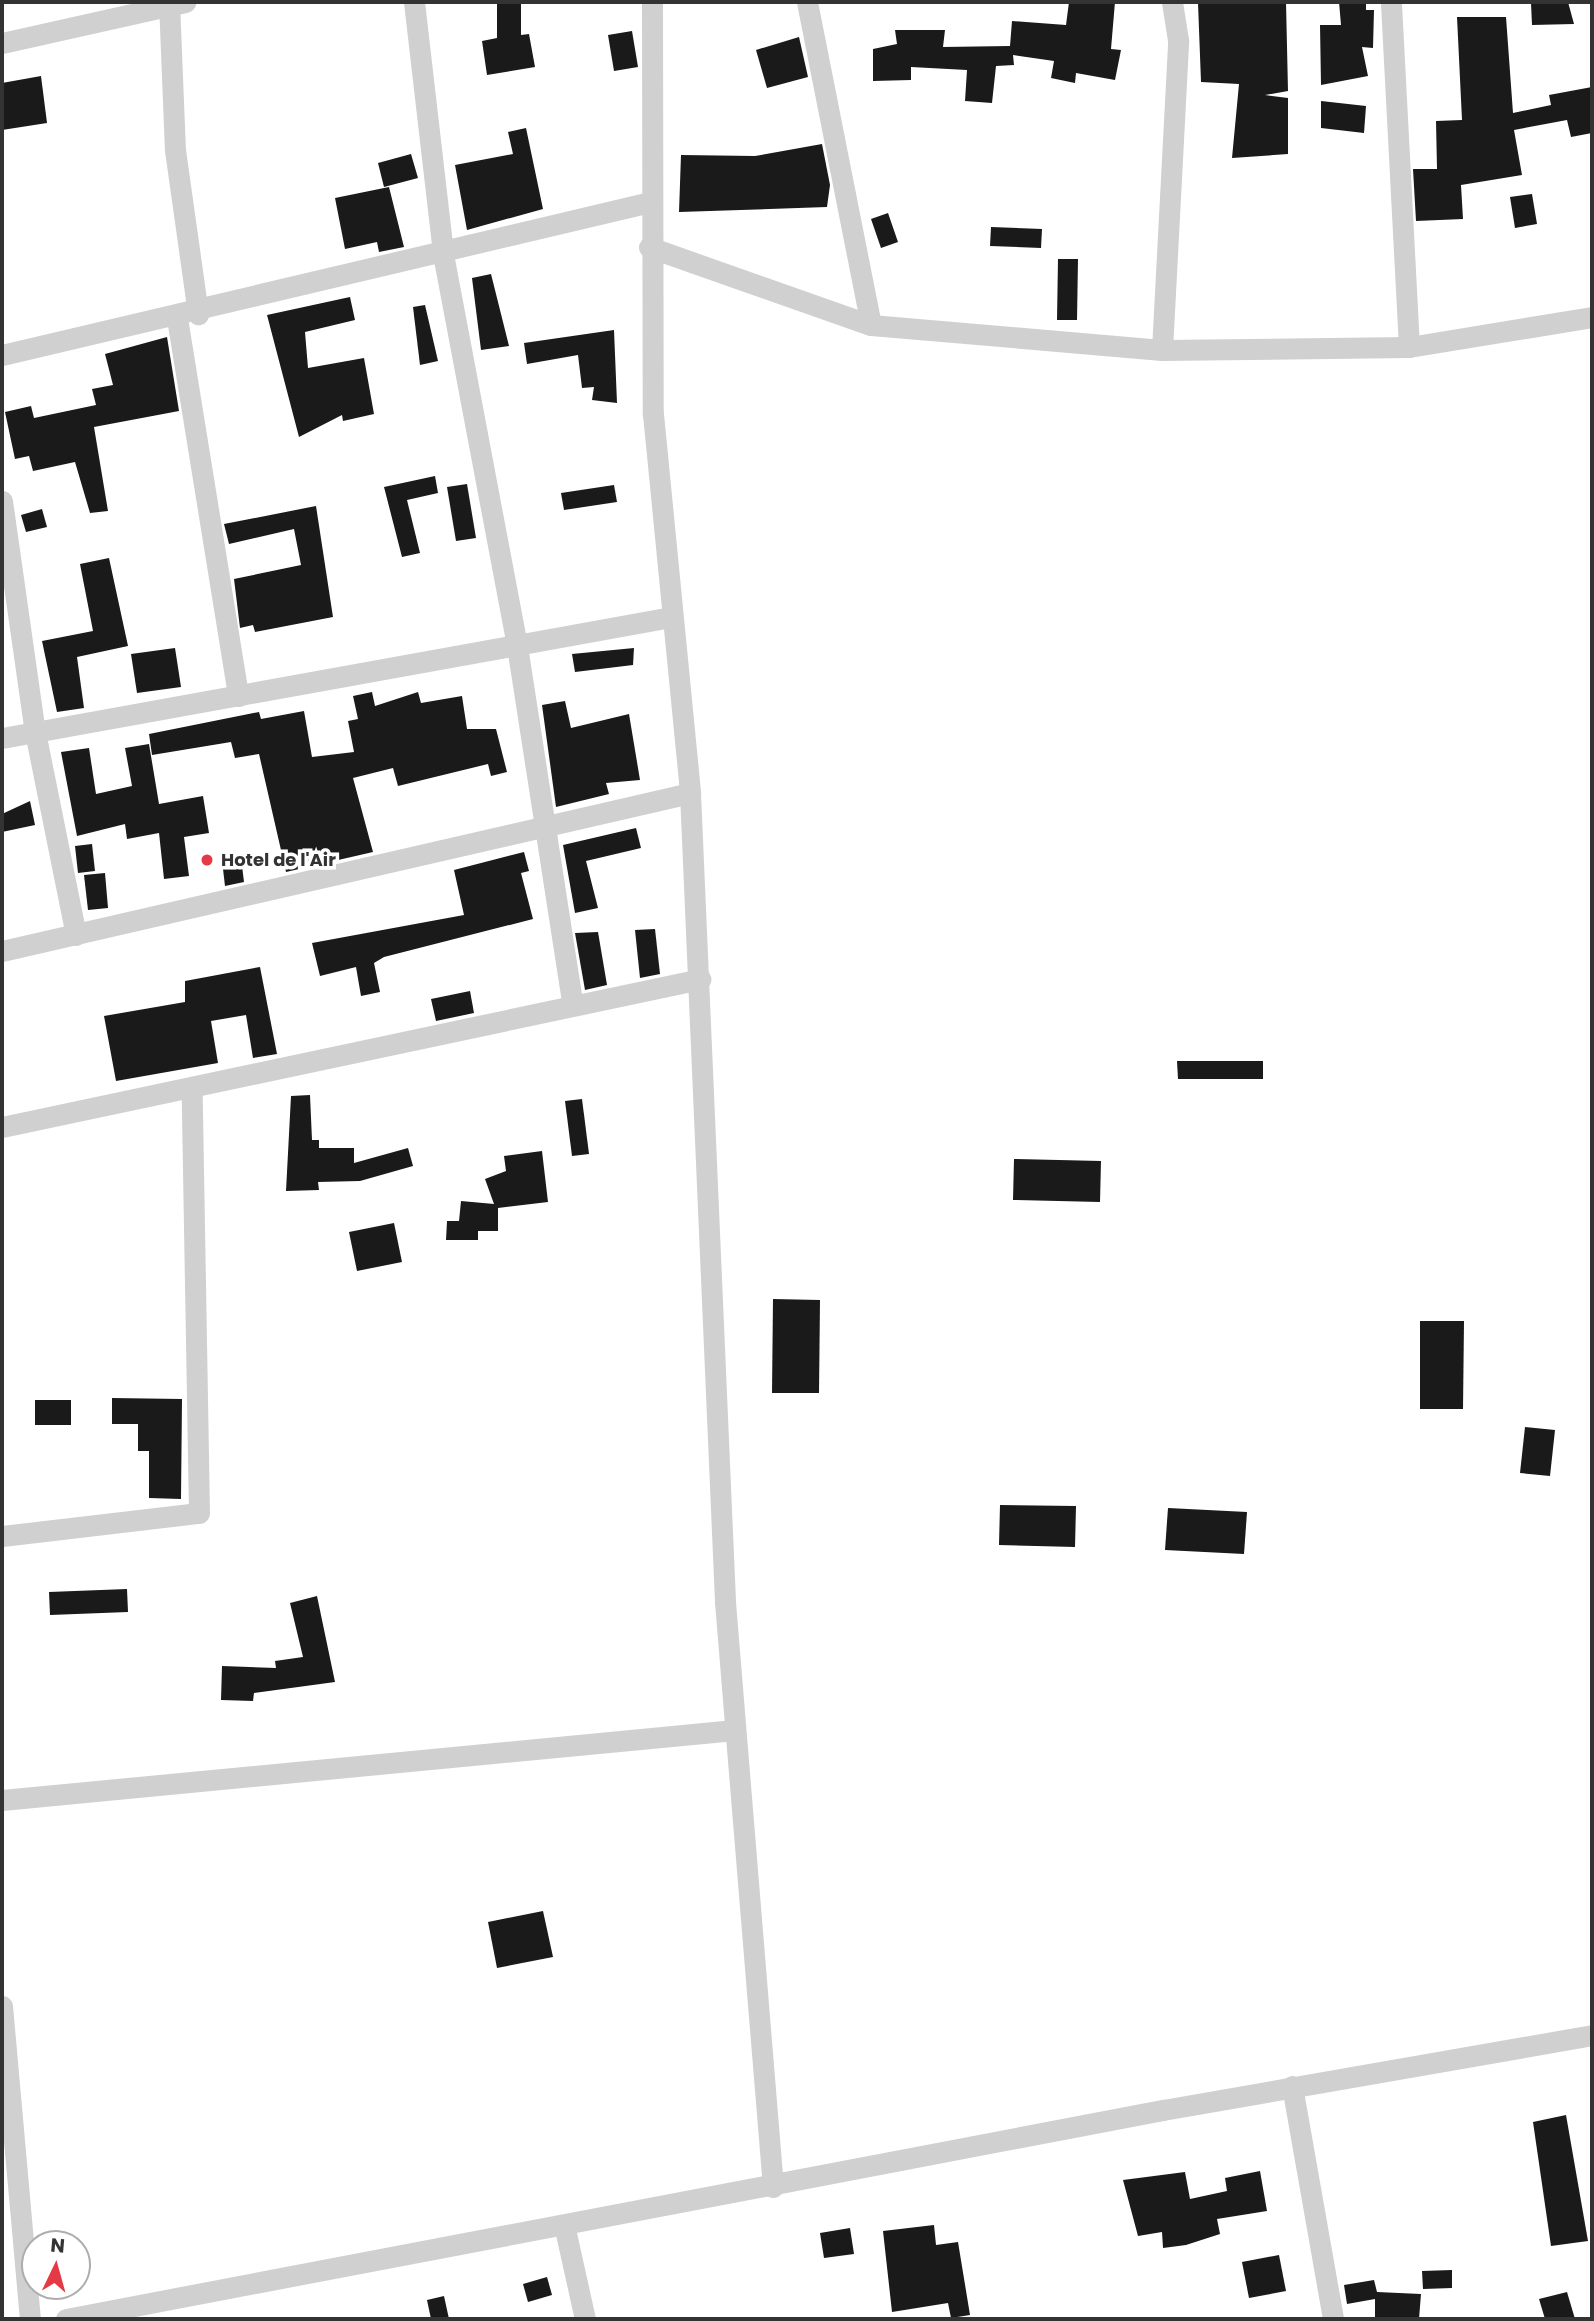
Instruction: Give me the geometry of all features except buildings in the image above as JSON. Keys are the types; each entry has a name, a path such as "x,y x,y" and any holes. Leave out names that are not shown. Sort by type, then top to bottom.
{"street":[{"path":"414,2 443,254 517,646 572,1003"},
{"path":"652,2 649,247 653,414 690,793 734,1730 773,2188"},
{"path":"807,2 871,325"},
{"path":"1162,350 1178,53 1172,2"},
{"path":"1391,2 1409,347"},
{"path":"2,43 175,3 175,150 188,316 239,696"},
{"path":"2,355 188,316 650,202"},
{"path":"649,247 871,325 1162,350 1409,347 1592,317"},
{"path":"2,501 35,732 76,935"},
{"path":"2,738 671,617"},
{"path":"2,951 690,793"},
{"path":"2,1127 192,1091 572,1003 700,979"},
{"path":"2,1536 200,1513 192,1091"},
{"path":"2,1800 734,1730"},
{"path":"2,2006 30,2319"},
{"path":"66,2319 565,2229 1292,2086 1592,2035"},
{"path":"1292,2086 1333,2319"},
{"path":"565,2229 585,2319"}],"place":[{"name":"Hotel de l'Air","path":"207,860"}]}
